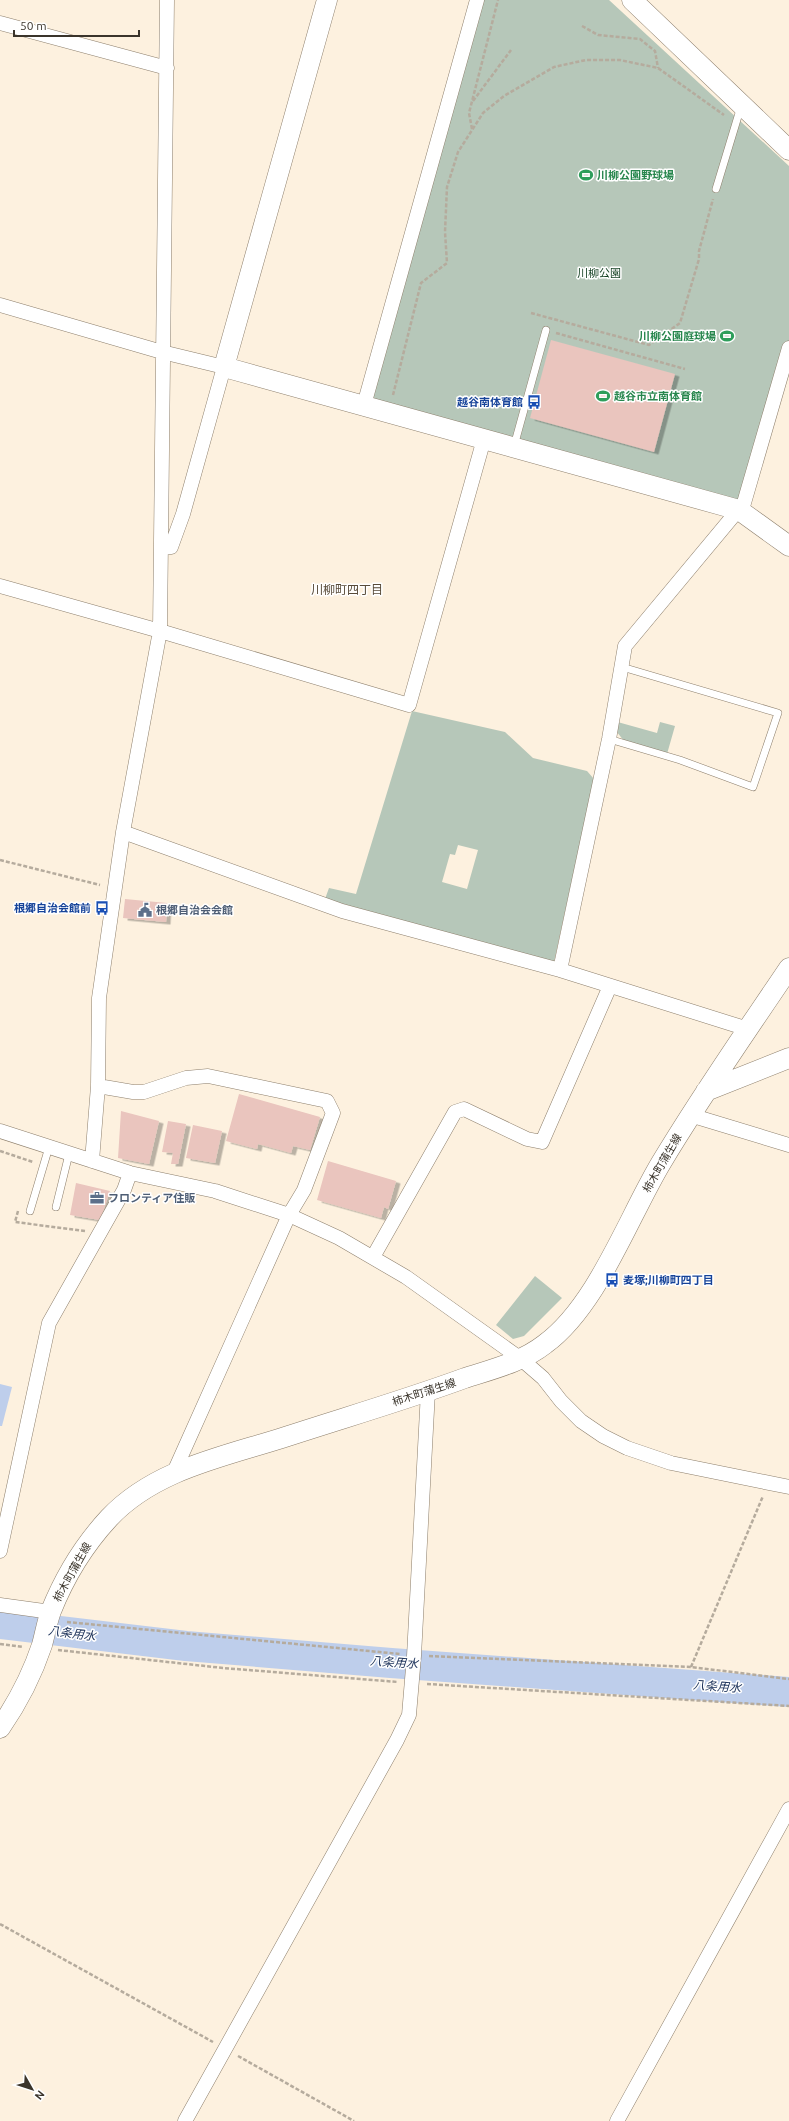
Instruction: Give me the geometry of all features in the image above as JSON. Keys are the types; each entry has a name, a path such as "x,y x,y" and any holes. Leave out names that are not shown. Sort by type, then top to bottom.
{"street":[{"path":"92,1161 98,1086 99,998 123,832 160,631 167,0"},
{"path":"162,548 171,547 183,514 327,0"},
{"path":"364,405 477,0"},
{"path":"632,0 739,115 789,150"},
{"path":"0,23 167,68"},
{"path":"0,305 162,352 224,367 364,405 513,448 740,510 789,546"},
{"path":"560,970 609,739 625,646 740,510 744,503 789,348"},
{"path":"0,586 160,631 409,705 484,439"},
{"path":"123,832 342,911 560,970 748,1029"},
{"name":"柿木町蒲生線","path":"0,1728 26,1686 41,1647 50,1616 72,1566 88,1542 112,1514 135,1495 174,1472 428,1392 521,1359 546,1343 568,1321 590,1294 658,1167 690,1115 789,968"},
{"path":"373,1257 455,1112 464,1109 527,1139 542,1142 610,986"},
{"path":"706,1091 789,1058"},
{"path":"98,1086 133,1092 144,1092 186,1078 208,1076 327,1101 333,1113 304,1190 289,1215 174,1472"},
{"path":"690,1115 789,1145"},
{"path":"0,1131 130,1173 215,1191 289,1215 373,1257 406,1277 521,1359 543,1378 561,1401 581,1421 603,1436 627,1448 671,1463 789,1487"},
{"path":"0,1551 49,1323 124,1190 130,1173"},
{"path":"185,2121 397,1740 409,1714 414,1657 428,1392"},
{"path":"0,1605 50,1616"},
{"path":"616,2121 789,1809"}],"lane":[{"path":"716,188 739,115"},
{"path":"513,448 546,330"},
{"path":"609,739 680,760 753,787 778,713 622,666"},
{"path":"30,1211 49,1147"},
{"path":"56,1207 69,1154"}],"path":[{"path":"472,130 469,113 498,0"},
{"path":"582,26 598,35 640,39 655,51 658,68"},
{"path":"472,103 511,50"},
{"path":"389,412 421,283 447,263 445,232 447,187 458,152 483,113 504,96 554,67 586,60 620,60 658,68 739,115"},
{"path":"531,312 649,344 668,333 680,323 699,259 699,251 716,188"},
{"path":"546,330 685,369"},
{"path":"668,333 670,337 683,340"},
{"path":"0,860 114,889"},
{"path":"0,1151 33,1161 30,1169"},
{"path":"19,1207 15,1222 87,1231 84,1238"},
{"path":"691,1667 769,1482"},
{"path":"50,1616 414,1657 691,1667 789,1679"},
{"path":"0,1644 41,1647"},
{"path":"0,1924 354,2121"}],"green space":[{"name":"川柳公園","path":"481,0 609,0 789,166 789,346 740,502 364,405"},
{"path":"412,711 505,732 533,758 587,771 594,779 554,962 325,899 329,888 356,894","holes":["458,845 478,850 467,889 442,882 450,854 455,855"]},
{"path":"614,721 657,733 660,722 675,726 667,754 624,741 613,727"},
{"path":"535,1276 562,1298 524,1336 513,1339 496,1325"}],"water":[{"path":"0,1384 12,1387 2,1426 0,1426"}],"building":[{"name":"越谷市立南体育館","path":"551,340 675,374 654,452 530,418"},
{"name":"根郷自治会会館","path":"125,899 167,903 166,922 123,918"},
{"path":"239,1094 320,1117 310,1150 293,1146 291,1153 258,1144 257,1149 226,1141"},
{"path":"121,1111 159,1121 149,1164 118,1158"},
{"path":"168,1121 186,1124 178,1164 171,1164 173,1153 162,1152"},
{"path":"193,1125 222,1131 215,1163 186,1158"},
{"path":"328,1161 396,1181 388,1209 384,1207 381,1218 317,1200"},
{"path":"76,1183 110,1191 100,1220 70,1215"}],"waterway":[{"name":"八条用水","path":"0,1624 186,1646 391,1663 789,1692"}],"place":[{"name":"川柳公園野球場","path":"586,175"},
{"name":"川柳公園庭球場","path":"727,336"},
{"name":"越谷市立南体育館","path":"603,396"},
{"name":"越谷南体育館","path":"534,402"},
{"name":"根郷自治会館前","path":"102,908"},
{"name":"根郷自治会会館","path":"145,910"},
{"name":"フロンティア住販","path":"97,1198"},
{"name":"麦塚;川柳町四丁目","path":"612,1280"}],"district":[{"name":"川柳町四丁目","path":"347,589"}]}
